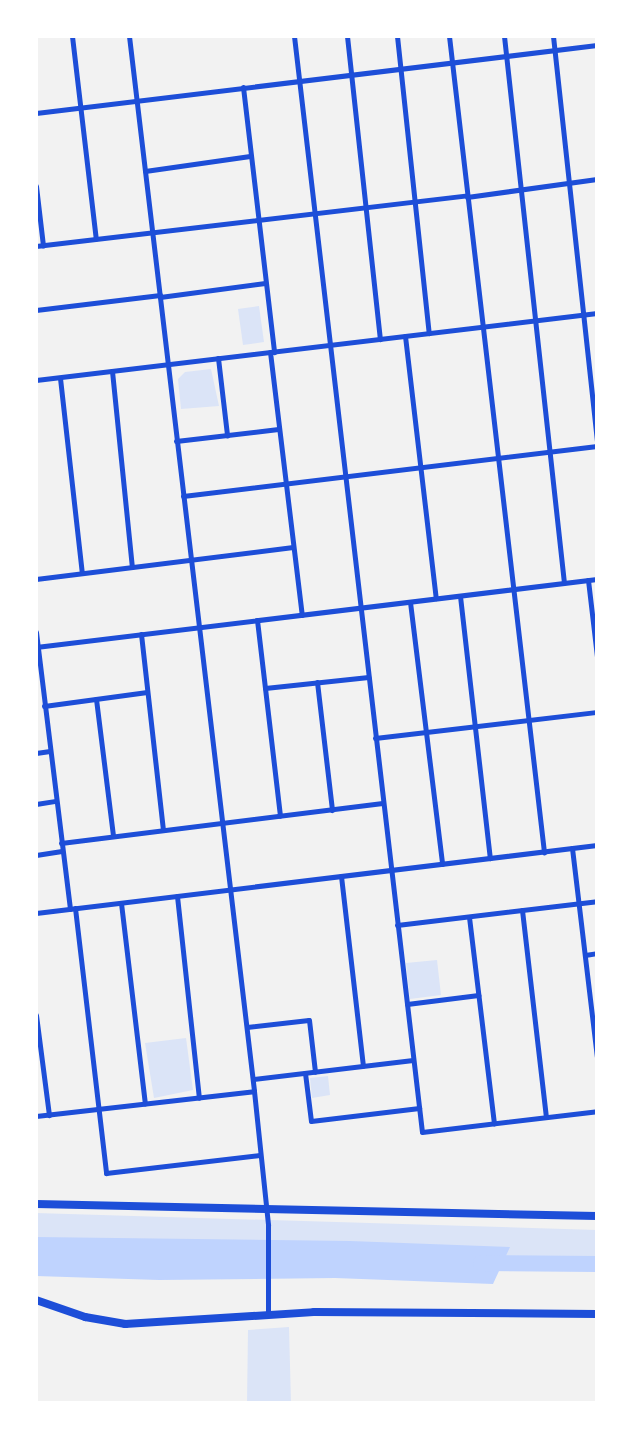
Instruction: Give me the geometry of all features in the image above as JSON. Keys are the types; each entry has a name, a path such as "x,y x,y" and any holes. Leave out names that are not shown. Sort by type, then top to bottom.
{"main road":[{"path":"36,1204 266,1211 597,1216"},
{"path":"36,1300 85,1317 125,1324 168,1324 268,1314 597,1314"}],"street":[{"path":"72,36 96,240"},
{"path":"129,36 253,1079 268,1225 268,1314"},
{"path":"294,36 422,1132 597,1111"},
{"path":"347,36 380,339"},
{"path":"397,36 429,333"},
{"path":"449,36 544,852"},
{"path":"504,36 564,583"},
{"path":"183,496 597,444 553,36"},
{"path":"36,113 597,45"},
{"path":"243,87 265,283 278,429 302,615"},
{"path":"145,171 250,156"},
{"path":"36,186 39,246 597,179"},
{"path":"36,310 265,283"},
{"path":"36,381 597,313"},
{"path":"405,336 436,598"},
{"path":"218,358 227,435"},
{"path":"112,371 132,567"},
{"path":"60,378 82,573"},
{"path":"176,441 278,429"},
{"path":"36,579 293,547"},
{"path":"37,647 597,579"},
{"path":"588,580 597,657"},
{"path":"460,596 490,858"},
{"path":"410,602 442,864"},
{"path":"257,620 280,816"},
{"path":"36,632 62,851 72,909 106,1173 260,1155"},
{"path":"141,634 163,830"},
{"path":"265,688 368,677"},
{"path":"317,682 332,810"},
{"path":"36,702 44,704 147,692"},
{"path":"96,699 113,836"},
{"path":"375,738 597,712"},
{"path":"36,753 50,751"},
{"path":"36,804 56,801"},
{"path":"61,843 383,803"},
{"path":"36,913 597,845"},
{"path":"572,848 585,955 594,1006 597,1058"},
{"path":"36,855 62,851"},
{"path":"341,876 363,1066"},
{"path":"177,896 199,1098"},
{"path":"397,925 597,901"},
{"path":"121,903 145,1104"},
{"path":"522,910 546,1117"},
{"path":"469,916 494,1123"},
{"path":"585,955 597,953"},
{"path":"407,1004 478,995"},
{"path":"36,1015 49,1115"},
{"path":"247,1028 309,1020 315,1072"},
{"path":"253,1079 413,1060"},
{"path":"306,1073 311,1121 419,1108"},
{"path":"36,1116 254,1091"}],"shaded area":[{"path":"259,306 264,342 243,345 238,309"},
{"path":"211,369 219,406 181,409 178,379 185,372"},
{"path":"437,960 441,995 410,999 406,963"},
{"path":"186,1038 193,1090 154,1098 145,1043"},
{"path":"328,1076 330,1095 312,1098 310,1078"},
{"path":"36,1213 597,1230 597,1259 36,1248"},
{"path":"289,1327 291,1403 247,1403 248,1330"}],"water":[{"path":"36,1237 350,1241 510,1247 493,1284 335,1278 159,1280 36,1276"}],"waterway":[{"path":"481,1263 597,1264"}]}
